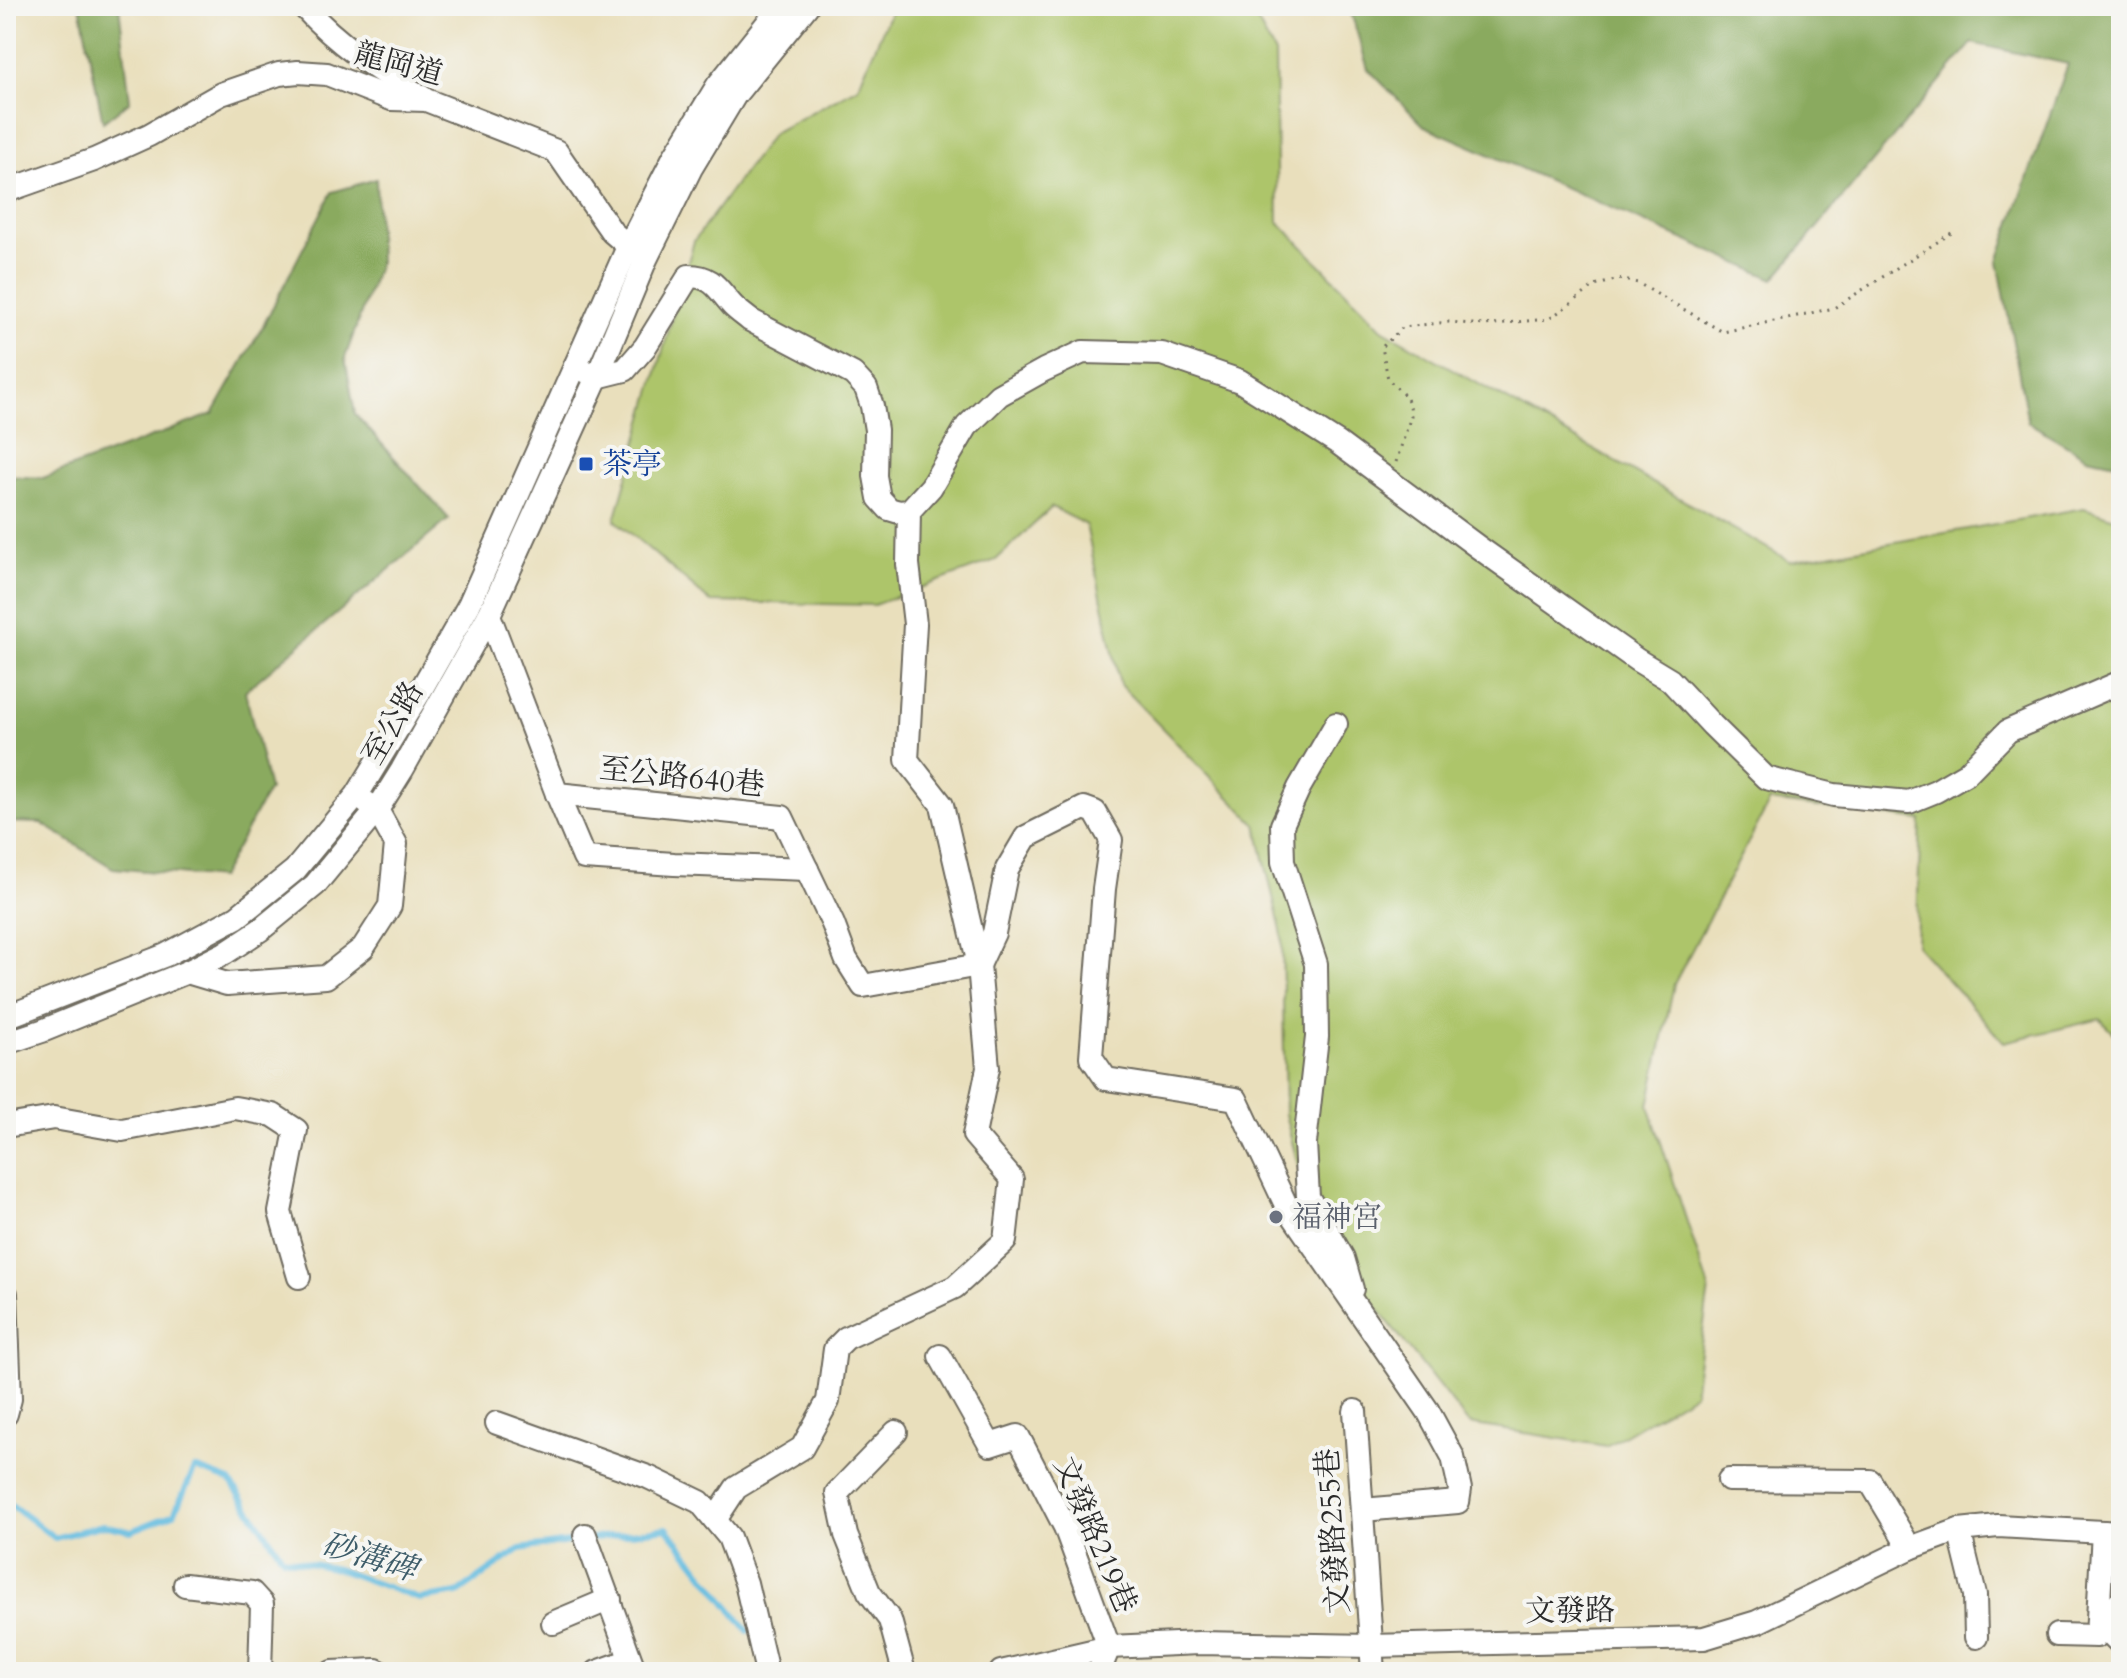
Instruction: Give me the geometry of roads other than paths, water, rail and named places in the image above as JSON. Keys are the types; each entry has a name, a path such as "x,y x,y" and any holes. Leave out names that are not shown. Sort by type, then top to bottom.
{"street":[{"path":"303,6 321,26 357,56 426,100"},
{"path":"637,253 674,157 718,85 781,6"},
{"path":"637,253 735,95 807,6"},
{"name":"龍岡道","path":"6,191 94,160 149,135 221,94 279,74 327,74 391,99 426,100 556,151 612,232 637,253"},
{"name":"至公路","path":"6,1017 166,955 237,917 295,870 357,795 469,605 575,366 637,253"},
{"name":"至公路","path":"6,1043 187,972 225,953 260,930 315,885 377,810 489,615 597,377 637,253"},
{"path":"575,366 597,377 625,370 645,347 689,276 702,276 750,320 853,374 866,388 876,430 875,476 879,498 889,509 909,511"},
{"path":"715,1520 736,1488 802,1448 828,1401 835,1349 846,1338 955,1287 1005,1241 1012,1179 974,1135 988,1068 979,965 942,805 907,760 915,624 908,564 909,511 931,487 967,426 999,395 1083,352 1162,354 1240,381 1338,443 1592,628 1670,680 1766,778 1834,795 1909,802 1967,773 2008,731 2121,682"},
{"path":"469,605 489,615"},
{"name":"至公路640巷","path":"489,615 557,794 782,817 833,924 846,959 863,986 979,965"},
{"path":"1336,724 1299,788 1282,825 1283,862 1316,964 1317,1037 1305,1143 1308,1197 1343,1258 1358,1309"},
{"path":"557,794 584,858 807,869"},
{"path":"187,972 227,984 326,977 363,948 390,906 396,844 377,810 357,795"},
{"path":"979,965 994,933 1007,869 1026,837 1084,808 1095,812 1111,840 1104,889 1091,1057 1106,1079 1236,1099 1287,1207 1428,1411 1453,1457 1460,1489 1458,1502 1362,1510"},
{"path":"6,1126 54,1118 122,1130 235,1108 273,1115 296,1130 280,1212 299,1277"},
{"path":"6,1294 10,1399 6,1414"},
{"name":"文發路219巷","path":"940,1356 990,1445 1018,1436 1065,1527 1109,1647"},
{"name":"文發路255巷","path":"1355,1411 1373,1672"},
{"path":"497,1423 648,1477 700,1502 729,1537 746,1583 767,1672"},
{"path":"896,1432 837,1493 846,1535 869,1592 890,1620 904,1672"},
{"path":"1729,1480 1870,1481 1910,1548"},
{"name":"文發路","path":"1001,1672 1109,1647 1199,1643 1371,1646 1704,1638 1757,1622 1910,1548 1959,1530 1998,1526 2114,1532"},
{"path":"1959,1530 1975,1595 1976,1637"},
{"path":"2057,1635 2097,1636 2114,1532"},
{"path":"2114,1532 2110,1633 2121,1644"},
{"path":"585,1535 610,1599 628,1668 597,1672"},
{"path":"185,1585 252,1593 262,1604 260,1672"},
{"path":"553,1623 610,1599"},
{"path":"1099,1672 1109,1647"},
{"path":"332,1672 380,1672"}],"waterway":[{"name":"砂溝碑","path":"6,1501 55,1538 103,1525 131,1531 174,1514 195,1468 230,1481 283,1558 337,1569 419,1599 458,1593 520,1549 667,1528 748,1631"}],"place":[{"name":"茶亭","path":"586,464"},
{"name":"福神宮","path":"1276,1217"}]}
